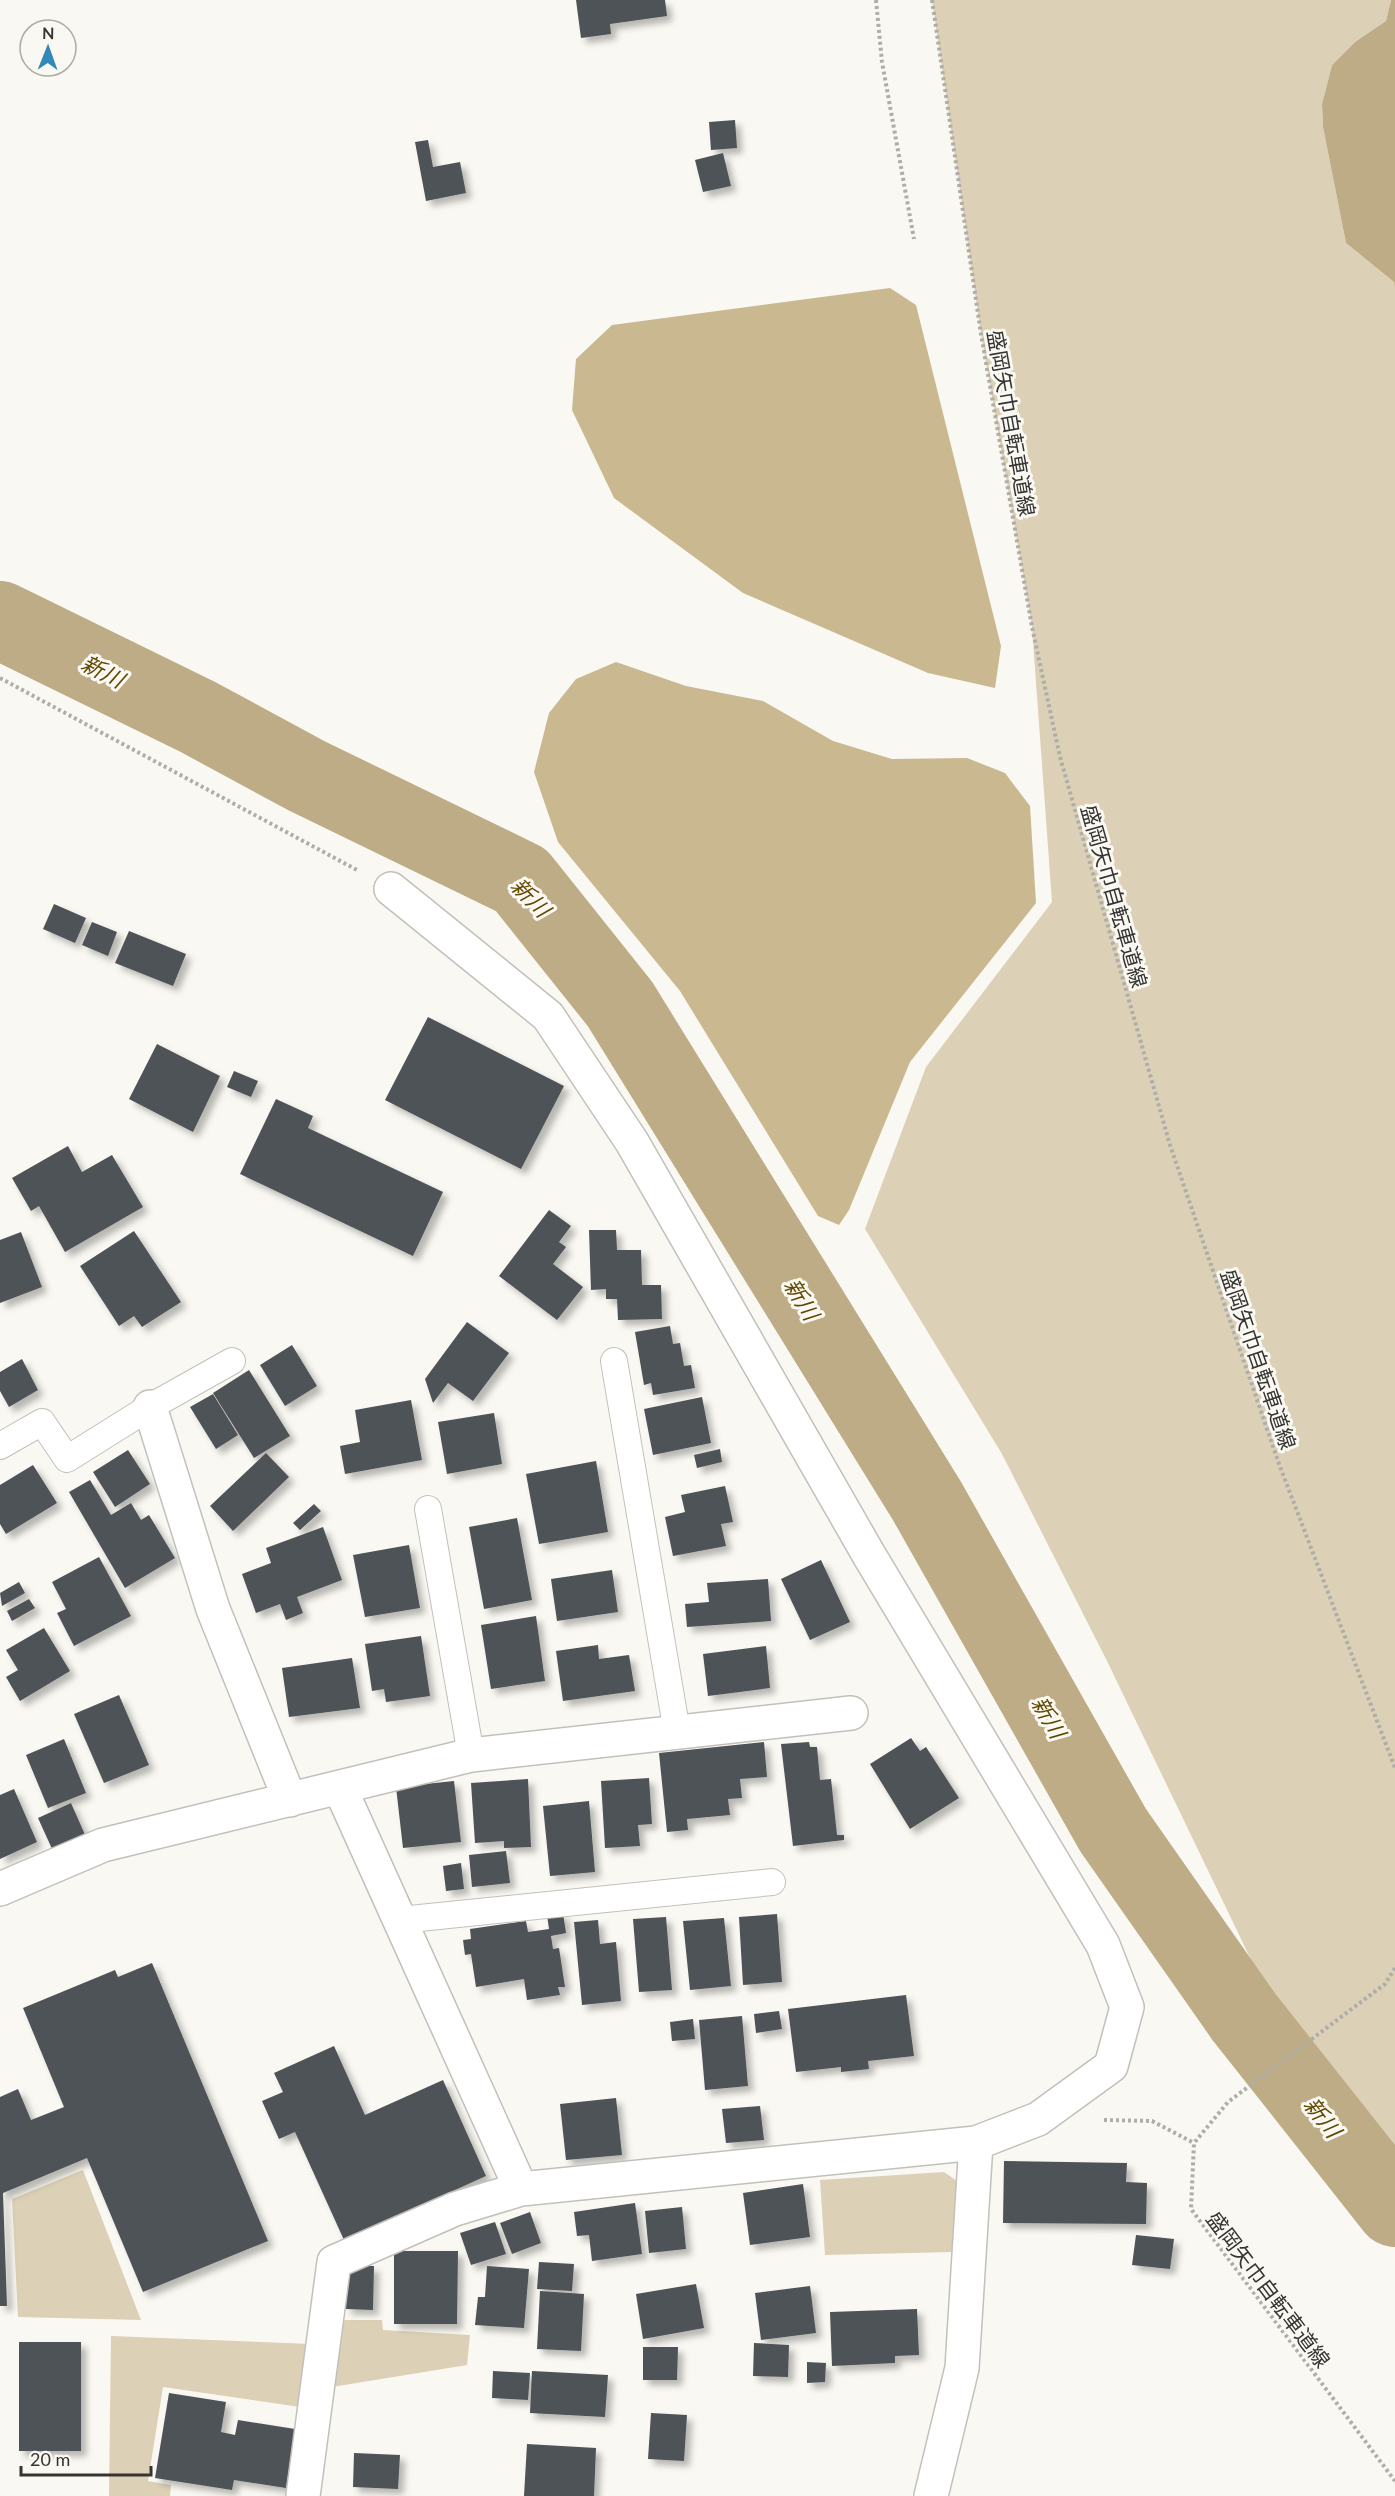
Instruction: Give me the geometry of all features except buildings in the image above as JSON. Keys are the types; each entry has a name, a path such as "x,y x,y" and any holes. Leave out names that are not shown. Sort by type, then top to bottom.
{"street":[{"path":"303,2496 334,2262 455,2209 521,2189 976,2143 1038,2119 1111,2066 1127,2007 1103,1945 869,1555 632,1142 548,1016 391,889"},
{"path":"150,1407 213,1609 290,1800"},
{"path":"0,1889 103,1845 471,1755 851,1713"},
{"path":"340,1788 521,2189"},
{"path":"932,2496 962,2368 976,2143"}],"lane":[{"path":"0,1446 42,1422 67,1459 150,1407 232,1361"},
{"path":"614,1361 677,1732"},
{"path":"428,1509 471,1755"},
{"path":"400,1920 771,1882"}],"path":[{"path":"876,0 882,62 914,239"},
{"name":"盛岡矢巾自転車道線","path":"932,0 981,334 1032,627 1060,757 1170,1145 1279,1464 1395,1768"},
{"path":"0,678 391,889"},
{"path":"1038,2119 1152,2121 1194,2143 1228,2102 1385,1984 1395,1968"},
{"name":"盛岡矢巾自転車道線","path":"1194,2143 1191,2209 1395,2481"}],"shaded area":[{"path":"932,0 1391,0 1386,21 1355,42 1332,65 1322,104 1323,127 1346,243 1394,282 1395,289 1395,2155 1257,1972 1107,1661 1002,1454 865,1229 926,1067 1052,902 1032,627 981,334"},
{"path":"1391,0 1395,0 1395,289 1394,282 1346,243 1323,127 1322,104 1332,65 1355,42 1386,21"},
{"path":"890,288 916,305 1001,646 995,688 928,673 743,593 614,498 572,410 576,359 612,325"},
{"path":"616,662 686,686 763,701 833,741 892,759 967,758 1005,773 1030,806 1036,903 910,1062 849,1210 839,1225 818,1216 680,991 558,842 534,772 549,713 576,679"},
{"path":"83,2170 141,2320 18,2317 12,2199"},
{"path":"944,2172 957,2181 952,2252 825,2255 820,2180"},
{"path":"342,2320 382,2320 383,2330 470,2335 467,2365 332,2387"},
{"path":"111,2336 311,2344 300,2407 163,2387 148,2481 171,2485 170,2496 109,2496"}],"waterway":[{"name":"新川","path":"0,620 198,717 307,776 521,880 620,1004 927,1501 1113,1830 1244,2017 1395,2208"}]}
